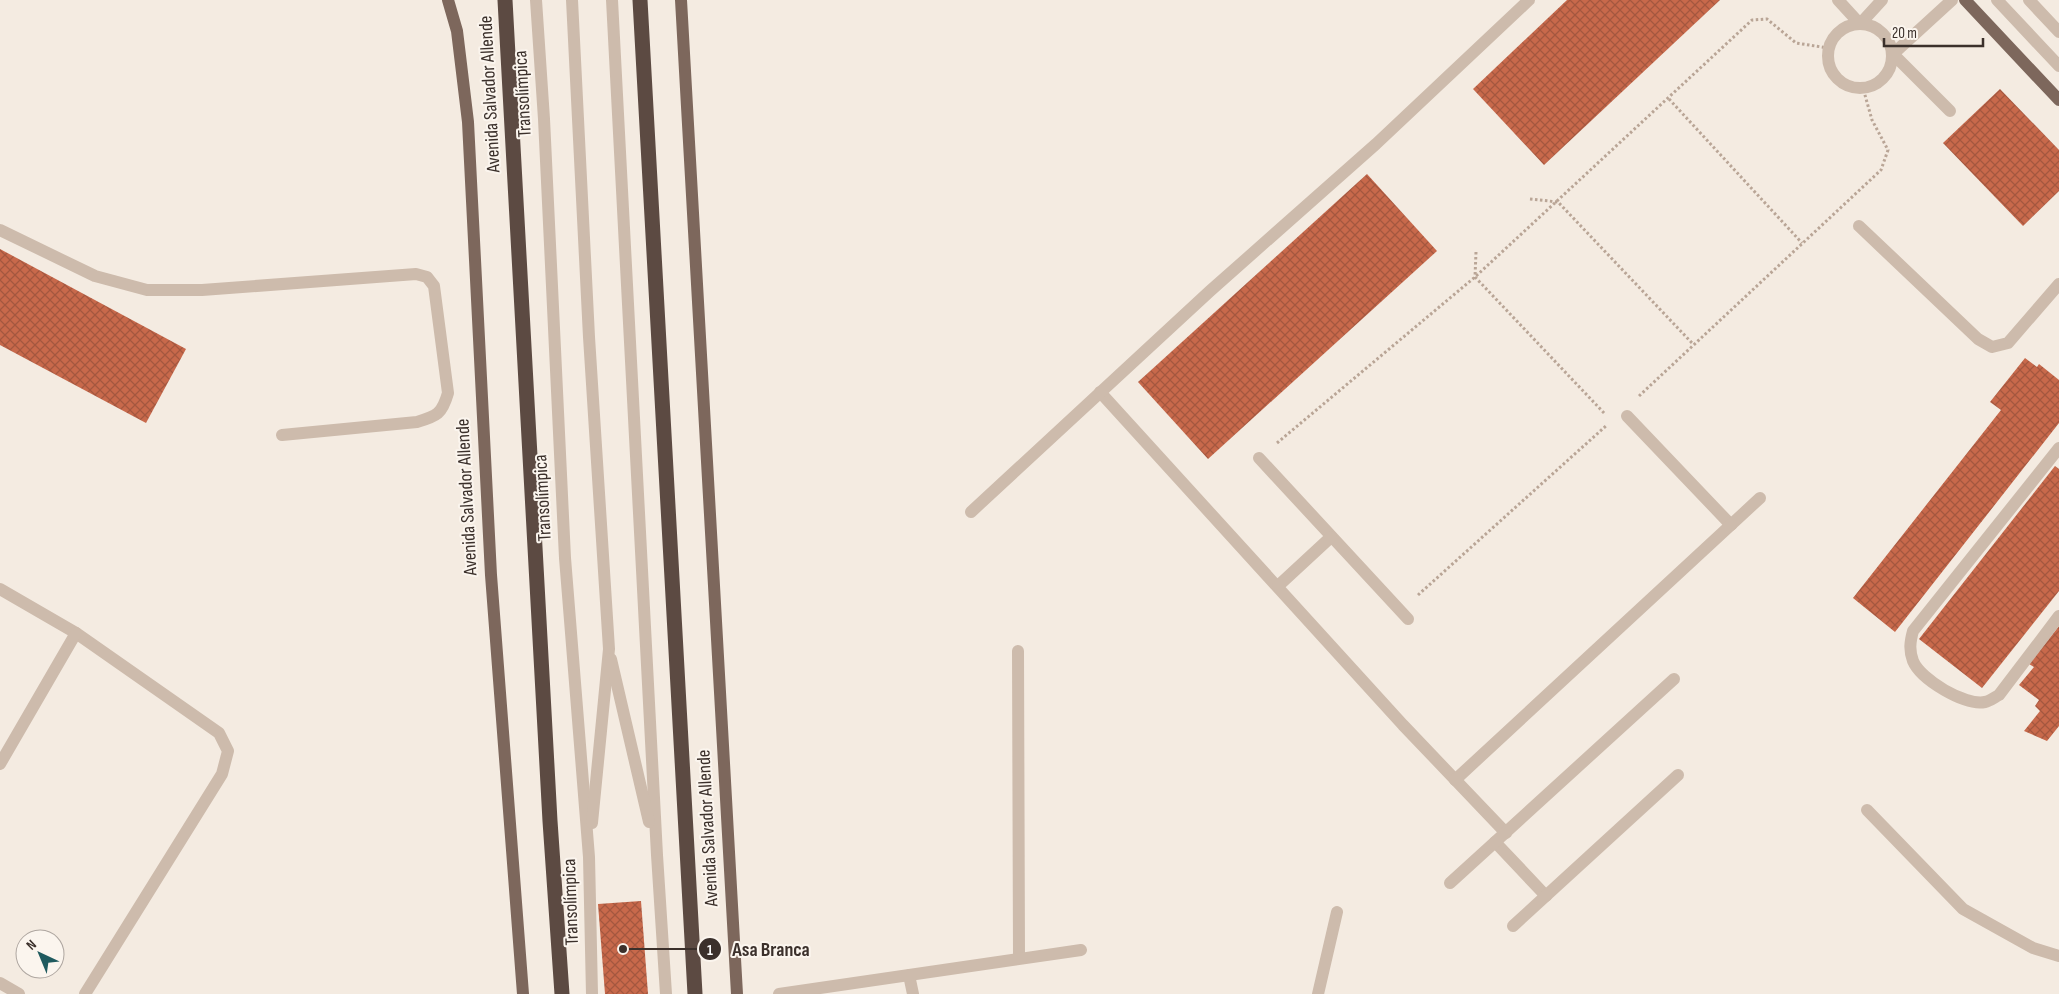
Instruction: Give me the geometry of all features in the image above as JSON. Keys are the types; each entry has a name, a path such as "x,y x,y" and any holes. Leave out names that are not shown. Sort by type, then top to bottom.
{"highway":[{"name":"Avenida Salvador Allende","path":"505,0 550,812 562,994"},
{"name":"Avenida Salvador Allende","path":"640,0 695,994"}],"main road":[{"name":"Avenida Salvador Allende","path":"448,0 457,30 468,122 491,575 523,994"},
{"name":"Avenida Salvador Allende","path":"681,0 737,994"},
{"path":"1965,0 2059,100"}],"street":[{"name":"Transolímpica","path":"536,0 544,119 565,558 589,857 592,994"},
{"path":"572,0 589,337 609,649 589,857"},
{"path":"612,0 666,994"},
{"path":"970,512 1100,392 1376,144 1529,0"},
{"path":"1838,0 1860,24"},
{"path":"1860,24 1882,0"},
{"path":"1893,54 1952,0"},
{"path":"1997,0 2059,66"},
{"path":"2029,0 2059,32"},
{"path":"1860,24 1872,26 1882,32 1890,42 1893,54 1890,68 1882,80 1871,87 1856,89 1843,85 1833,75 1827,62 1828,48 1835,35 1846,27 1860,24"},
{"path":"1893,54 1950,111"},
{"path":"1859,226 1978,339 1992,347 2008,343 2059,284"},
{"path":"0,230 95,276 147,290 202,290 416,274 427,277 434,286 448,393 443,409 434,417 417,422 282,435"},
{"path":"1100,392 1455,780 1506,833"},
{"path":"1627,416 1731,525"},
{"path":"2059,448 1913,631 1909,644 1914,663 1928,680 1951,694 1976,702 1987,702 1999,694 2059,616"},
{"path":"1259,458 1404,615"},
{"path":"1455,780 1760,498"},
{"path":"1278,586 1331,537"},
{"path":"0,590 76,633 219,733 228,751 222,774 85,994"},
{"path":"0,764 76,633"},
{"path":"609,649 657,855"},
{"path":"1018,651 1019,958"},
{"path":"1450,883 1674,679"},
{"path":"1513,926 1678,775"},
{"path":"1867,810 1963,909 2032,948 2059,956"},
{"path":"1495,842 1546,896"},
{"path":"1318,994 1337,912"},
{"path":"779,994 1081,950"},
{"path":"909,976 913,994"},
{"path":"0,983 19,994"}],"path":[{"path":"1259,458 1475,277 1752,20 1767,19 1796,43 1828,48"},
{"path":"1632,402 1881,170 1888,150 1872,120 1864,88"},
{"path":"1669,99 1802,243"},
{"path":"1530,199 1558,202 1694,345"},
{"path":"1404,615 1612,421 1475,277 1476,252"}],"building":[{"path":"1567,0 1720,0 1544,165 1473,89"},
{"path":"2000,89 2059,150 2059,191 2023,226 1943,143"},
{"path":"1367,174 1437,251 1208,459 1138,382"},
{"path":"0,249 186,349 146,423 0,345"},
{"path":"2025,358 2037,367 2039,364 2059,380 2059,423 1895,632 1853,598 2001,410 1990,402"},
{"path":"2055,466 2059,469 2059,591 1982,688 1919,639"},
{"path":"2059,626 2059,726 2047,741 2024,731 2040,711 2035,706 2039,700 2019,685 2034,667 2029,664"},
{"path":"641,901 648,994 605,994 598,904"}],"place":[{"name":"Asa Branca","path":"623,949"}]}
